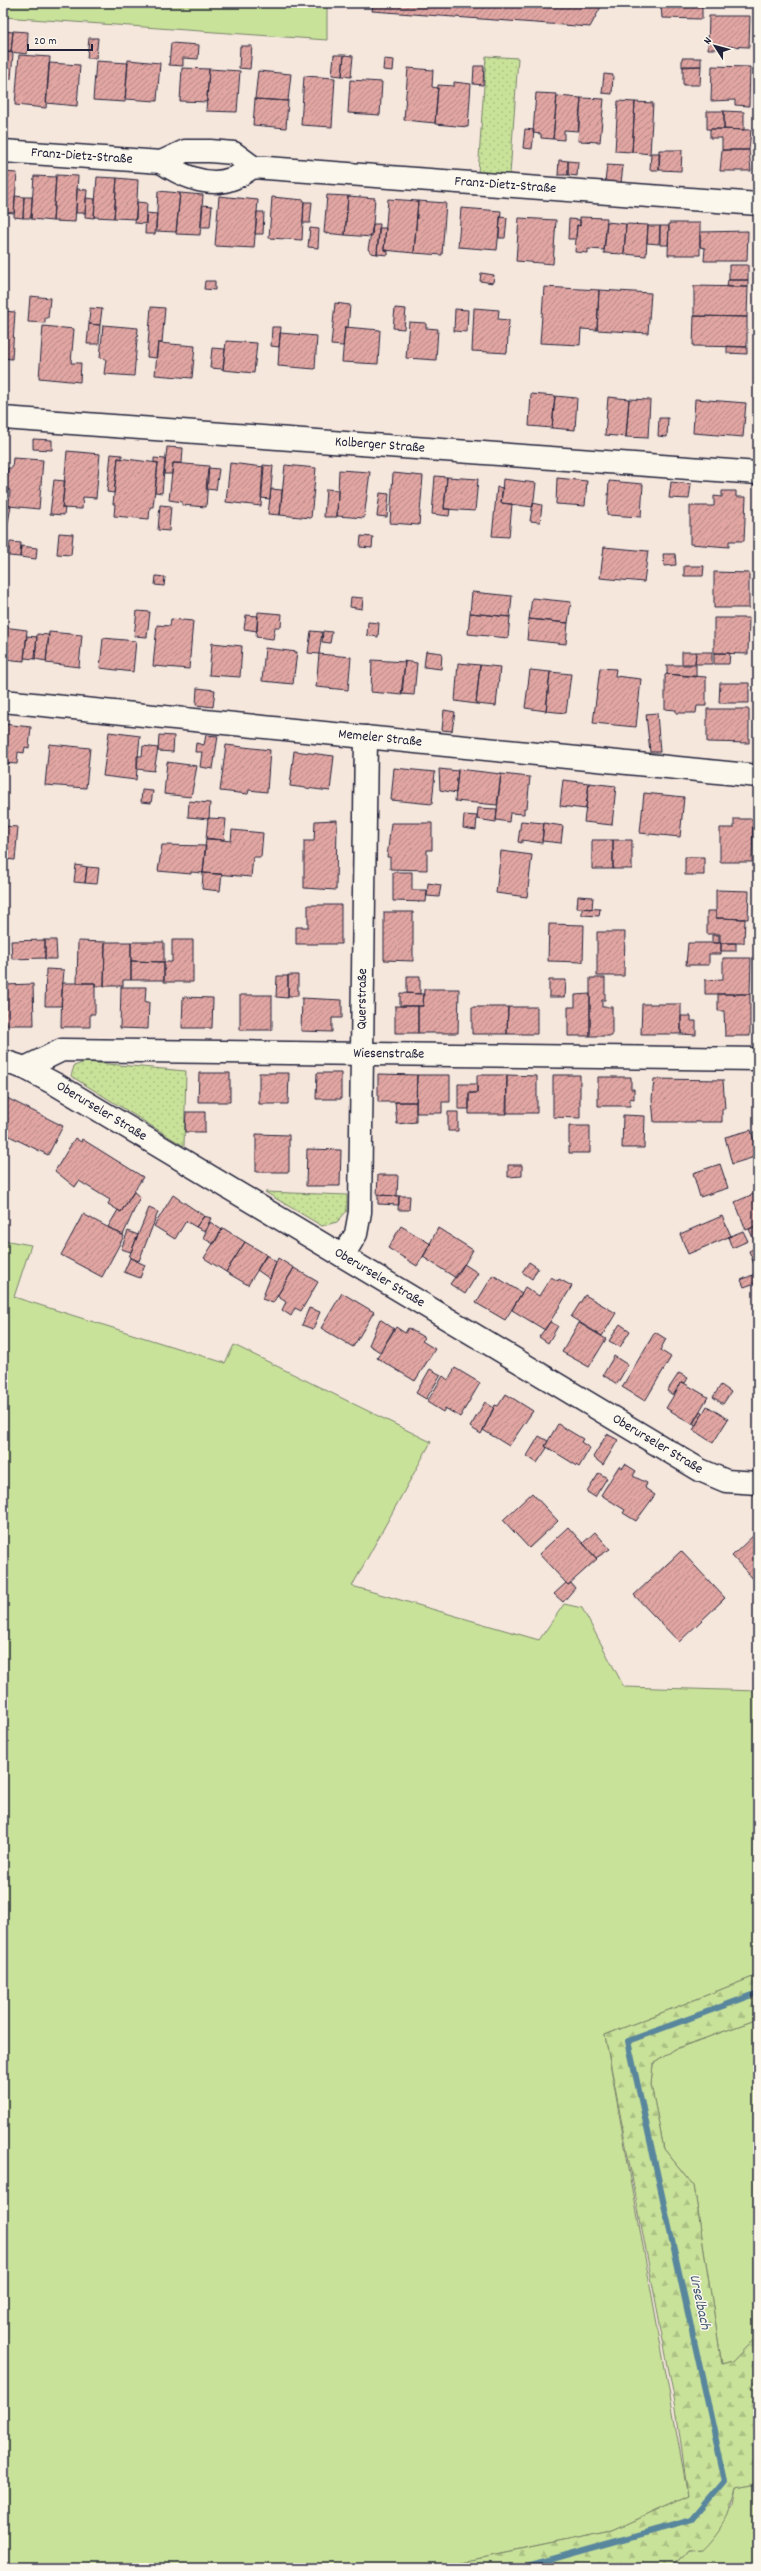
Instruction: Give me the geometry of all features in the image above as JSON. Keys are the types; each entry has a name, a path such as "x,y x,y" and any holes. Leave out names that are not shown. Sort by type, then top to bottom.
{"street":[{"name":"Franz-Dietz-Straße","path":"3,151 161,162 180,174 208,181 231,180 253,167"},
{"name":"Franz-Dietz-Straße","path":"161,162 185,151 210,151 234,153 253,167 758,204"},
{"path":"208,181 210,151"},
{"name":"Kolberger Straße","path":"3,418 758,472"},
{"name":"Memeler Straße","path":"3,701 758,776"},
{"name":"Querstraße","path":"343,1256 356,1234 360,1212 366,737"},
{"name":"Wiesenstraße","path":"25,1068 62,1050 758,1059"},
{"name":"Oberurseler Straße","path":"3,1061 25,1068 57,1085 343,1256 511,1359 700,1470 726,1481 758,1483"}],"green space":[{"path":"3,3 327,3 327,40 3,17"},
{"path":"486,56 518,58 510,175 478,173"},
{"path":"85,1062 186,1071 184,1146 71,1076 74,1066"},
{"path":"265,1192 347,1195 347,1211 337,1222 322,1226"},
{"path":"3,1240 31,1245 14,1297 225,1363 234,1345 431,1442 352,1586 539,1640 564,1604 582,1608 624,1687 758,1691 758,1975 605,2035 688,2496 612,2531 433,2568 3,2568"},
{"path":"758,1975 758,2019 675,2049 653,2064 651,2085 664,2149 694,2186 722,2365 732,2362 758,2335 758,2486 756,2484 736,2488 728,2514 714,2536 702,2549 687,2550 672,2568 433,2568 612,2531 688,2496 676,2408 605,2035"},
{"path":"758,2019 758,2335 732,2362 722,2365 694,2186 664,2149 651,2085 653,2064 675,2049"},
{"path":"756,2484 758,2486 758,2568 672,2568 687,2550 702,2549 733,2506 736,2488"}],"building":[{"path":"373,3 603,3 590,27 372,11"},
{"path":"661,5 702,6 702,19 662,18"},
{"path":"709,16 750,16 749,47 723,46 723,49 708,49"},
{"path":"3,31 13,32 11,52 3,52"},
{"path":"13,31 28,32 27,54 11,52"},
{"path":"89,38 98,38 96,58 87,58"},
{"path":"171,43 199,45 198,59 183,58 183,66 169,65"},
{"path":"240,46 252,46 250,69 239,68"},
{"path":"3,52 13,53 11,79 4,79 6,54"},
{"path":"3,54 6,54 3,92"},
{"path":"19,55 50,57 46,108 15,105"},
{"path":"334,55 344,55 342,76 332,75"},
{"path":"344,55 353,56 351,77 342,76"},
{"path":"682,58 701,58 701,66 682,67"},
{"path":"384,59 394,60 393,71 383,70"},
{"path":"128,60 160,63 157,101 125,99"},
{"path":"96,61 128,63 125,102 93,100"},
{"path":"49,63 80,65 77,106 46,103"},
{"path":"474,66 484,66 483,85 473,84"},
{"path":"683,66 701,66 700,85 683,85"},
{"path":"712,66 750,67 749,106 735,105 735,100 711,101"},
{"path":"182,68 209,69 207,102 180,101"},
{"path":"408,68 433,70 432,87 438,88 435,123 404,120"},
{"path":"209,69 240,71 237,112 206,111"},
{"path":"258,71 291,74 288,101 255,99"},
{"path":"604,74 613,75 612,94 602,93"},
{"path":"304,76 335,78 332,127 301,125"},
{"path":"350,80 382,82 380,115 348,113"},
{"path":"454,82 471,84 468,127 435,124 438,85 454,86"},
{"path":"536,93 557,94 553,139 541,138 541,134 533,133"},
{"path":"557,96 581,98 578,131 564,130 564,140 553,139"},
{"path":"581,98 604,99 600,142 578,141"},
{"path":"255,99 288,101 286,128 253,125"},
{"path":"618,101 635,102 632,152 615,151"},
{"path":"635,102 653,103 650,154 632,152"},
{"path":"707,111 724,111 724,129 707,129"},
{"path":"724,111 744,112 744,130 724,129"},
{"path":"525,129 534,130 532,149 523,148"},
{"path":"710,129 751,130 749,150 722,150 722,138 710,138"},
{"path":"659,150 682,150 681,171 659,170"},
{"path":"722,150 749,150 751,171 720,171"},
{"path":"651,153 660,153 659,170 650,170"},
{"path":"559,160 568,161 568,175 558,175"},
{"path":"568,161 578,162 577,176 568,175"},
{"path":"607,165 623,166 621,183 605,182"},
{"path":"3,172 17,173 14,213 3,212"},
{"path":"56,175 78,176 75,222 53,221"},
{"path":"34,176 56,177 53,221 31,219"},
{"path":"97,177 117,178 114,218 94,217"},
{"path":"117,178 138,180 136,219 114,218"},
{"path":"77,189 87,190 85,213 76,213"},
{"path":"158,191 180,193 176,232 156,231"},
{"path":"180,193 203,195 200,235 176,234"},
{"path":"327,195 348,196 345,235 324,233"},
{"path":"15,196 24,197 23,218 14,217"},
{"path":"219,196 258,200 254,248 215,246"},
{"path":"348,196 375,198 372,237 345,235"},
{"path":"24,197 32,197 31,218 23,218"},
{"path":"272,197 304,200 302,240 269,238"},
{"path":"86,198 95,199 94,218 85,217"},
{"path":"388,199 418,201 414,253 384,250"},
{"path":"418,201 446,203 442,255 414,253"},
{"path":"137,202 147,203 146,224 135,223"},
{"path":"304,202 312,202 310,223 303,223"},
{"path":"203,205 212,206 210,227 201,227"},
{"path":"461,208 501,211 497,250 458,247"},
{"path":"257,212 264,212 263,234 255,234"},
{"path":"146,213 157,214 155,234 145,234"},
{"path":"500,217 507,218 505,238 499,238"},
{"path":"580,217 607,218 604,250 588,249 588,253 575,252 577,225 580,226"},
{"path":"519,218 556,220 553,264 516,261"},
{"path":"569,219 580,220 580,226 577,225 576,239 568,239"},
{"path":"607,222 626,224 624,254 604,253"},
{"path":"669,223 700,223 700,255 668,255"},
{"path":"373,224 380,224 377,254 371,253 368,249"},
{"path":"626,224 648,225 646,256 624,254"},
{"path":"648,226 660,226 659,244 647,243"},
{"path":"660,226 669,226 668,245 660,245"},
{"path":"310,228 319,229 318,248 308,247"},
{"path":"379,228 386,228 384,250 388,251 388,255 377,254"},
{"path":"748,231 747,261 704,261 705,248 700,247 700,232"},
{"path":"729,265 748,265 748,280 729,280"},
{"path":"481,273 494,275 493,283 480,281"},
{"path":"728,280 748,280 748,287 727,287"},
{"path":"205,281 215,281 215,290 204,289"},
{"path":"694,286 748,287 747,317 694,316"},
{"path":"544,287 599,290 597,330 581,329 580,345 540,343"},
{"path":"599,290 651,293 648,333 597,330"},
{"path":"30,296 50,298 48,318 45,318 45,323 28,322"},
{"path":"335,303 350,305 348,328 345,327 343,346 331,345"},
{"path":"151,307 165,308 162,343 158,343 156,358 147,357"},
{"path":"90,308 102,309 100,325 89,324"},
{"path":"395,308 406,309 404,329 393,328"},
{"path":"474,308 499,310 498,319 509,320 507,353 472,351"},
{"path":"455,309 468,310 467,332 454,331"},
{"path":"3,311 15,312 12,359 3,358"},
{"path":"694,316 747,317 747,347 693,346"},
{"path":"409,322 426,323 426,328 438,329 436,360 406,358"},
{"path":"89,324 100,325 99,344 87,344"},
{"path":"103,325 138,328 134,376 104,374 106,359 100,358"},
{"path":"43,326 74,329 71,363 81,363 80,382 39,378"},
{"path":"272,327 281,327 279,347 271,346"},
{"path":"345,327 380,330 378,364 342,362"},
{"path":"280,333 317,336 315,369 278,366"},
{"path":"226,341 257,343 254,373 223,370"},
{"path":"158,343 195,346 192,378 155,375"},
{"path":"727,346 747,347 747,354 727,353"},
{"path":"212,348 225,349 223,369 210,368"},
{"path":"531,394 555,396 552,428 529,426"},
{"path":"555,396 577,398 575,430 552,428"},
{"path":"608,397 629,399 626,437 605,435"},
{"path":"629,399 650,400 648,438 626,437"},
{"path":"695,399 746,403 743,437 693,433"},
{"path":"659,418 668,418 667,437 658,436"},
{"path":"33,439 52,440 52,450 33,449"},
{"path":"167,447 183,448 182,463 173,463 172,474 164,474"},
{"path":"67,451 100,454 96,498 83,497 82,509 62,508"},
{"path":"111,454 122,455 122,459 118,458 114,493 107,492"},
{"path":"13,458 43,460 39,509 9,506 10,490 6,490 8,468 12,468"},
{"path":"118,458 158,463 153,507 150,507 149,519 114,516 115,504 113,504"},
{"path":"154,458 165,459 162,493 155,492 158,463 154,462"},
{"path":"173,463 209,466 206,507 182,505 182,502 169,500"},
{"path":"230,463 264,467 261,506 226,502"},
{"path":"263,465 273,466 270,499 261,498"},
{"path":"285,465 316,468 311,518 280,515"},
{"path":"208,468 219,469 216,490 206,489"},
{"path":"339,470 370,472 364,518 337,516"},
{"path":"393,473 423,476 419,525 390,523"},
{"path":"435,476 447,477 444,509 450,509 449,516 432,514"},
{"path":"447,477 478,479 475,511 444,509"},
{"path":"557,478 587,481 585,506 556,504"},
{"path":"503,479 536,483 533,507 501,503"},
{"path":"54,480 65,481 62,508 65,508 64,515 50,514"},
{"path":"609,481 643,484 641,517 607,515"},
{"path":"671,482 691,484 689,499 669,498"},
{"path":"497,487 503,488 501,503 512,504 509,537 492,536"},
{"path":"271,489 282,490 280,515 268,514"},
{"path":"326,489 338,490 337,517 324,517"},
{"path":"722,491 736,491 736,497 746,497 744,541 729,541 729,547 690,544 690,506 714,506 714,496 722,497"},
{"path":"380,493 389,494 387,517 377,516"},
{"path":"533,503 542,505 540,522 530,521"},
{"path":"3,504 11,506 5,540 3,540"},
{"path":"160,505 171,506 169,531 158,530"},
{"path":"59,533 73,534 71,555 57,554"},
{"path":"361,536 373,537 372,548 360,547"},
{"path":"10,542 21,543 20,557 9,556"},
{"path":"21,546 37,548 36,559 20,557"},
{"path":"604,547 648,551 644,582 600,578"},
{"path":"663,554 675,554 676,565 664,566"},
{"path":"684,566 704,566 703,576 684,576"},
{"path":"714,572 749,573 749,608 714,608"},
{"path":"156,576 165,577 164,586 155,585"},
{"path":"472,592 512,596 510,617 470,613"},
{"path":"351,597 363,598 362,609 350,607"},
{"path":"532,598 571,602 568,623 529,619"},
{"path":"137,611 150,612 147,637 134,636"},
{"path":"258,612 282,614 281,627 275,627 273,639 256,637"},
{"path":"470,613 510,617 508,638 468,634"},
{"path":"246,615 258,616 257,631 244,629"},
{"path":"714,618 749,618 748,654 714,653"},
{"path":"171,619 193,621 189,669 153,666 157,625 170,626"},
{"path":"529,619 568,623 566,644 527,640"},
{"path":"368,622 379,623 378,637 367,635"},
{"path":"3,627 27,630 24,661 3,659"},
{"path":"311,631 322,632 319,654 308,653"},
{"path":"323,631 332,632 330,643 322,642"},
{"path":"49,632 82,635 79,667 46,663"},
{"path":"37,634 49,635 46,661 35,659"},
{"path":"27,636 37,637 35,659 24,658"},
{"path":"103,638 136,641 133,672 100,668"},
{"path":"212,643 242,646 240,677 209,675"},
{"path":"265,648 297,652 293,684 262,681"},
{"path":"426,651 442,653 441,669 424,667"},
{"path":"682,652 696,652 695,664 682,664"},
{"path":"696,652 712,652 712,664 695,664"},
{"path":"714,653 730,653 729,664 714,664"},
{"path":"319,654 351,657 348,690 316,687"},
{"path":"372,660 405,662 402,695 371,692"},
{"path":"403,661 417,663 414,695 401,694 405,662"},
{"path":"458,663 480,665 476,704 455,701"},
{"path":"480,665 500,667 496,706 476,704"},
{"path":"667,665 696,665 696,677 667,674"},
{"path":"600,668 616,669 615,676 641,679 636,727 593,723"},
{"path":"530,670 550,672 546,711 525,708"},
{"path":"550,672 571,674 566,713 546,711"},
{"path":"665,675 706,677 706,706 697,706 696,713 676,713 676,710 665,709"},
{"path":"720,683 749,683 749,703 719,703"},
{"path":"197,688 215,690 213,707 196,705"},
{"path":"707,709 749,709 749,743 707,742"},
{"path":"444,710 455,712 452,731 442,730"},
{"path":"657,713 660,752 650,752 646,714"},
{"path":"3,724 31,727 29,748 25,747 24,753 18,752 17,764 3,763"},
{"path":"109,732 140,736 136,780 103,776"},
{"path":"159,735 174,736 173,752 158,751"},
{"path":"206,735 218,736 213,769 200,767 202,752 195,752 196,743 204,745"},
{"path":"49,744 90,748 86,788 45,785"},
{"path":"226,745 270,750 267,792 249,790 248,794 220,791"},
{"path":"143,746 158,748 154,771 137,769 137,756 142,756"},
{"path":"294,751 334,756 330,791 290,786"},
{"path":"167,762 197,766 191,797 164,794"},
{"path":"394,768 435,772 432,804 391,800"},
{"path":"439,769 458,771 456,793 440,790"},
{"path":"458,769 501,774 497,805 455,801"},
{"path":"501,774 530,777 527,808 524,808 524,814 510,813 509,822 496,820"},
{"path":"563,780 589,783 586,809 560,806"},
{"path":"589,783 616,786 612,825 584,822"},
{"path":"142,790 153,791 151,803 141,802"},
{"path":"644,793 684,797 680,837 640,833"},
{"path":"189,801 210,803 209,819 188,817"},
{"path":"478,808 497,809 496,822 477,819"},
{"path":"464,815 477,816 476,830 463,828"},
{"path":"208,818 226,819 224,840 206,839"},
{"path":"734,819 753,819 752,862 720,862 720,828 734,828"},
{"path":"337,820 336,890 304,888 304,841 314,841 315,821"},
{"path":"521,821 544,823 542,843 522,840 522,843 518,842"},
{"path":"391,823 432,823 432,850 427,850 427,870 390,869 390,857 387,857"},
{"path":"544,823 563,826 561,843 542,841"},
{"path":"3,826 18,827 15,860 3,859"},
{"path":"232,830 263,833 261,857 253,857 251,877 203,873 206,838 231,841"},
{"path":"592,840 613,840 613,869 592,869"},
{"path":"613,840 632,840 632,869 613,869"},
{"path":"162,845 206,846 203,873 191,872 191,874 158,871"},
{"path":"501,851 532,855 527,897 496,893"},
{"path":"685,857 704,857 704,875 685,875"},
{"path":"76,865 87,867 85,883 74,882"},
{"path":"87,867 99,868 97,884 85,883"},
{"path":"393,872 412,872 412,890 427,890 426,902 393,901"},
{"path":"203,873 222,874 220,891 202,889"},
{"path":"428,883 441,885 439,897 427,896"},
{"path":"716,890 749,891 748,919 716,918"},
{"path":"578,896 593,897 592,909 577,908"},
{"path":"308,905 341,905 341,944 296,944 296,927 308,927"},
{"path":"582,908 600,909 599,916 582,915"},
{"path":"707,911 716,911 716,918 745,919 744,943 720,943 720,934 707,934"},
{"path":"384,912 413,912 413,961 384,960"},
{"path":"549,924 584,925 583,962 548,961"},
{"path":"597,932 625,932 624,976 597,976"},
{"path":"712,935 719,935 719,943 712,943"},
{"path":"45,940 45,958 12,959 11,941"},
{"path":"45,940 56,940 57,959 45,959"},
{"path":"172,940 193,940 193,982 164,982 164,962 172,962"},
{"path":"78,941 105,942 104,986 95,986 95,983 77,983"},
{"path":"105,942 131,942 131,980 123,980 123,986 104,986"},
{"path":"131,942 164,942 164,962 131,961"},
{"path":"688,943 721,943 721,954 709,954 709,965 686,965"},
{"path":"721,943 736,943 736,951 721,951"},
{"path":"723,958 751,958 750,994 705,994 705,980 723,979"},
{"path":"131,961 164,962 164,980 131,980"},
{"path":"46,969 64,970 61,1006 45,1006"},
{"path":"288,975 298,975 298,996 288,996"},
{"path":"277,976 288,976 288,998 276,997"},
{"path":"407,976 420,976 420,994 407,993"},
{"path":"590,978 605,978 605,1000 602,1000 602,1007 612,1007 612,1036 590,1036"},
{"path":"549,980 566,980 565,997 549,997"},
{"path":"62,983 95,983 95,1014 90,1014 90,1027 61,1027"},
{"path":"33,984 34,1025 4,1025 4,985"},
{"path":"121,987 146,987 145,1002 149,1002 148,1029 120,1028"},
{"path":"4,988 4,1024 3,1024"},
{"path":"424,989 459,989 458,1033 418,1033 418,1006 423,1006"},
{"path":"400,993 424,994 423,1006 400,1006"},
{"path":"590,994 590,1036 568,1036 568,1007 575,1007 575,995"},
{"path":"718,994 750,994 750,1036 725,1036 724,1011 718,1011"},
{"path":"240,995 272,995 272,1030 240,1030"},
{"path":"183,997 213,998 212,1028 182,1028"},
{"path":"302,998 342,1000 342,1018 332,1018 332,1032 301,1031"},
{"path":"642,1004 681,1004 681,1034 641,1034"},
{"path":"395,1006 418,1006 418,1033 395,1033"},
{"path":"472,1007 508,1007 507,1034 472,1034"},
{"path":"508,1007 537,1007 537,1034 507,1034"},
{"path":"681,1016 691,1016 691,1021 696,1021 696,1035 681,1034"},
{"path":"199,1073 230,1073 230,1102 198,1102"},
{"path":"259,1073 289,1073 288,1104 259,1104"},
{"path":"317,1073 341,1073 341,1099 316,1099"},
{"path":"378,1074 417,1075 416,1102 378,1102"},
{"path":"417,1075 450,1075 450,1102 442,1102 442,1113 416,1113"},
{"path":"477,1075 507,1075 507,1114 469,1114 469,1093 477,1093"},
{"path":"507,1075 537,1076 537,1113 506,1113"},
{"path":"553,1075 580,1075 580,1118 553,1117"},
{"path":"598,1077 631,1077 631,1089 634,1089 634,1099 630,1098 630,1106 598,1106"},
{"path":"654,1079 723,1080 725,1109 722,1109 722,1122 654,1122 652,1099"},
{"path":"458,1084 477,1084 477,1093 469,1093 469,1109 458,1109"},
{"path":"7,1098 63,1126 48,1155 3,1133 3,1107"},
{"path":"395,1102 416,1102 416,1122 397,1124"},
{"path":"186,1112 205,1112 205,1132 185,1132"},
{"path":"448,1112 458,1112 458,1131 448,1131"},
{"path":"623,1115 645,1116 644,1148 622,1148"},
{"path":"569,1126 590,1126 590,1153 569,1153"},
{"path":"751,1130 758,1156 732,1164 725,1137"},
{"path":"256,1134 289,1135 289,1172 256,1172"},
{"path":"75,1138 81,1142 82,1139 143,1177 121,1212 108,1204 110,1200 79,1181 75,1187 55,1171"},
{"path":"307,1149 341,1150 340,1186 306,1186"},
{"path":"720,1164 728,1188 700,1197 693,1173"},
{"path":"508,1165 522,1165 522,1176 508,1177"},
{"path":"378,1175 398,1175 397,1196 377,1195"},
{"path":"134,1192 140,1197 123,1235 108,1227 118,1210 121,1212"},
{"path":"758,1192 758,1225 746,1230 735,1202"},
{"path":"173,1195 204,1216 196,1227 186,1221 175,1239 154,1226"},
{"path":"378,1195 399,1196 399,1205 378,1204"},
{"path":"399,1196 410,1196 409,1210 398,1210"},
{"path":"149,1208 158,1212 139,1261 129,1257"},
{"path":"83,1214 124,1236 102,1277 61,1255"},
{"path":"204,1216 211,1218 205,1231 196,1227"},
{"path":"722,1216 731,1236 688,1254 680,1234"},
{"path":"210,1222 222,1230 214,1244 203,1238"},
{"path":"758,1225 758,1264 755,1266 749,1251 757,1247 749,1229"},
{"path":"401,1226 431,1244 417,1266 388,1248"},
{"path":"223,1228 245,1242 226,1272 204,1258"},
{"path":"438,1228 473,1250 456,1278 423,1257"},
{"path":"128,1231 138,1235 131,1252 121,1249"},
{"path":"743,1231 748,1241 732,1248 728,1237"},
{"path":"245,1242 267,1255 248,1285 226,1272"},
{"path":"266,1255 276,1262 270,1279 257,1270"},
{"path":"130,1258 145,1265 140,1278 124,1272"},
{"path":"278,1258 294,1268 273,1303 262,1299"},
{"path":"529,1262 538,1268 532,1279 522,1272"},
{"path":"464,1264 478,1273 465,1294 450,1284"},
{"path":"294,1268 318,1282 301,1311 295,1308 291,1316 282,1310 286,1302 277,1296"},
{"path":"755,1274 758,1282 744,1287 741,1280"},
{"path":"493,1275 522,1293 505,1320 476,1303"},
{"path":"551,1277 558,1281 559,1279 572,1286 545,1330 512,1310 525,1287 539,1296"},
{"path":"342,1293 374,1312 353,1347 321,1328"},
{"path":"585,1295 616,1313 602,1336 571,1317"},
{"path":"309,1308 320,1312 313,1329 302,1325"},
{"path":"380,1319 394,1329 380,1352 369,1345"},
{"path":"550,1322 558,1326 548,1343 539,1337"},
{"path":"579,1323 606,1339 589,1367 562,1352"},
{"path":"620,1324 630,1331 620,1347 609,1341"},
{"path":"396,1327 405,1333 408,1328 425,1338 422,1341 435,1349 415,1381 377,1358"},
{"path":"655,1332 666,1339 660,1350 671,1357 645,1401 622,1387"},
{"path":"614,1356 628,1365 617,1384 603,1375"},
{"path":"455,1368 480,1383 460,1417 445,1408 443,1412 427,1402 443,1376 448,1380"},
{"path":"430,1369 441,1375 426,1399 416,1393"},
{"path":"679,1373 688,1378 685,1383 682,1382 673,1395 667,1391"},
{"path":"682,1382 708,1397 692,1424 666,1408"},
{"path":"721,1385 731,1392 723,1404 713,1397"},
{"path":"506,1394 533,1411 509,1446 483,1430 495,1405 498,1406"},
{"path":"485,1402 494,1408 481,1434 470,1427"},
{"path":"707,1406 728,1419 713,1443 693,1430"},
{"path":"700,1411 703,1413 696,1425 693,1424"},
{"path":"558,1424 583,1439 581,1442 590,1448 579,1467 545,1446"},
{"path":"607,1434 618,1440 603,1465 593,1457"},
{"path":"539,1436 548,1441 545,1446 547,1448 537,1463 527,1456"},
{"path":"625,1464 636,1471 633,1476 647,1483 645,1488 655,1495 636,1521 623,1513 625,1510 601,1495 619,1466 623,1468"},
{"path":"599,1473 607,1478 595,1497 587,1492"},
{"path":"532,1493 558,1521 529,1548 503,1520"},
{"path":"568,1527 597,1559 568,1585 539,1554"},
{"path":"758,1531 758,1584 732,1556"},
{"path":"595,1532 610,1549 596,1558 583,1543"},
{"path":"681,1551 725,1598 679,1642 634,1595"},
{"path":"566,1583 568,1585 571,1583 575,1588 563,1602 554,1594"}],"waterway":[{"name":"Urselbach","path":"520,2568 692,2520 725,2481 628,2041 758,1993"}]}
